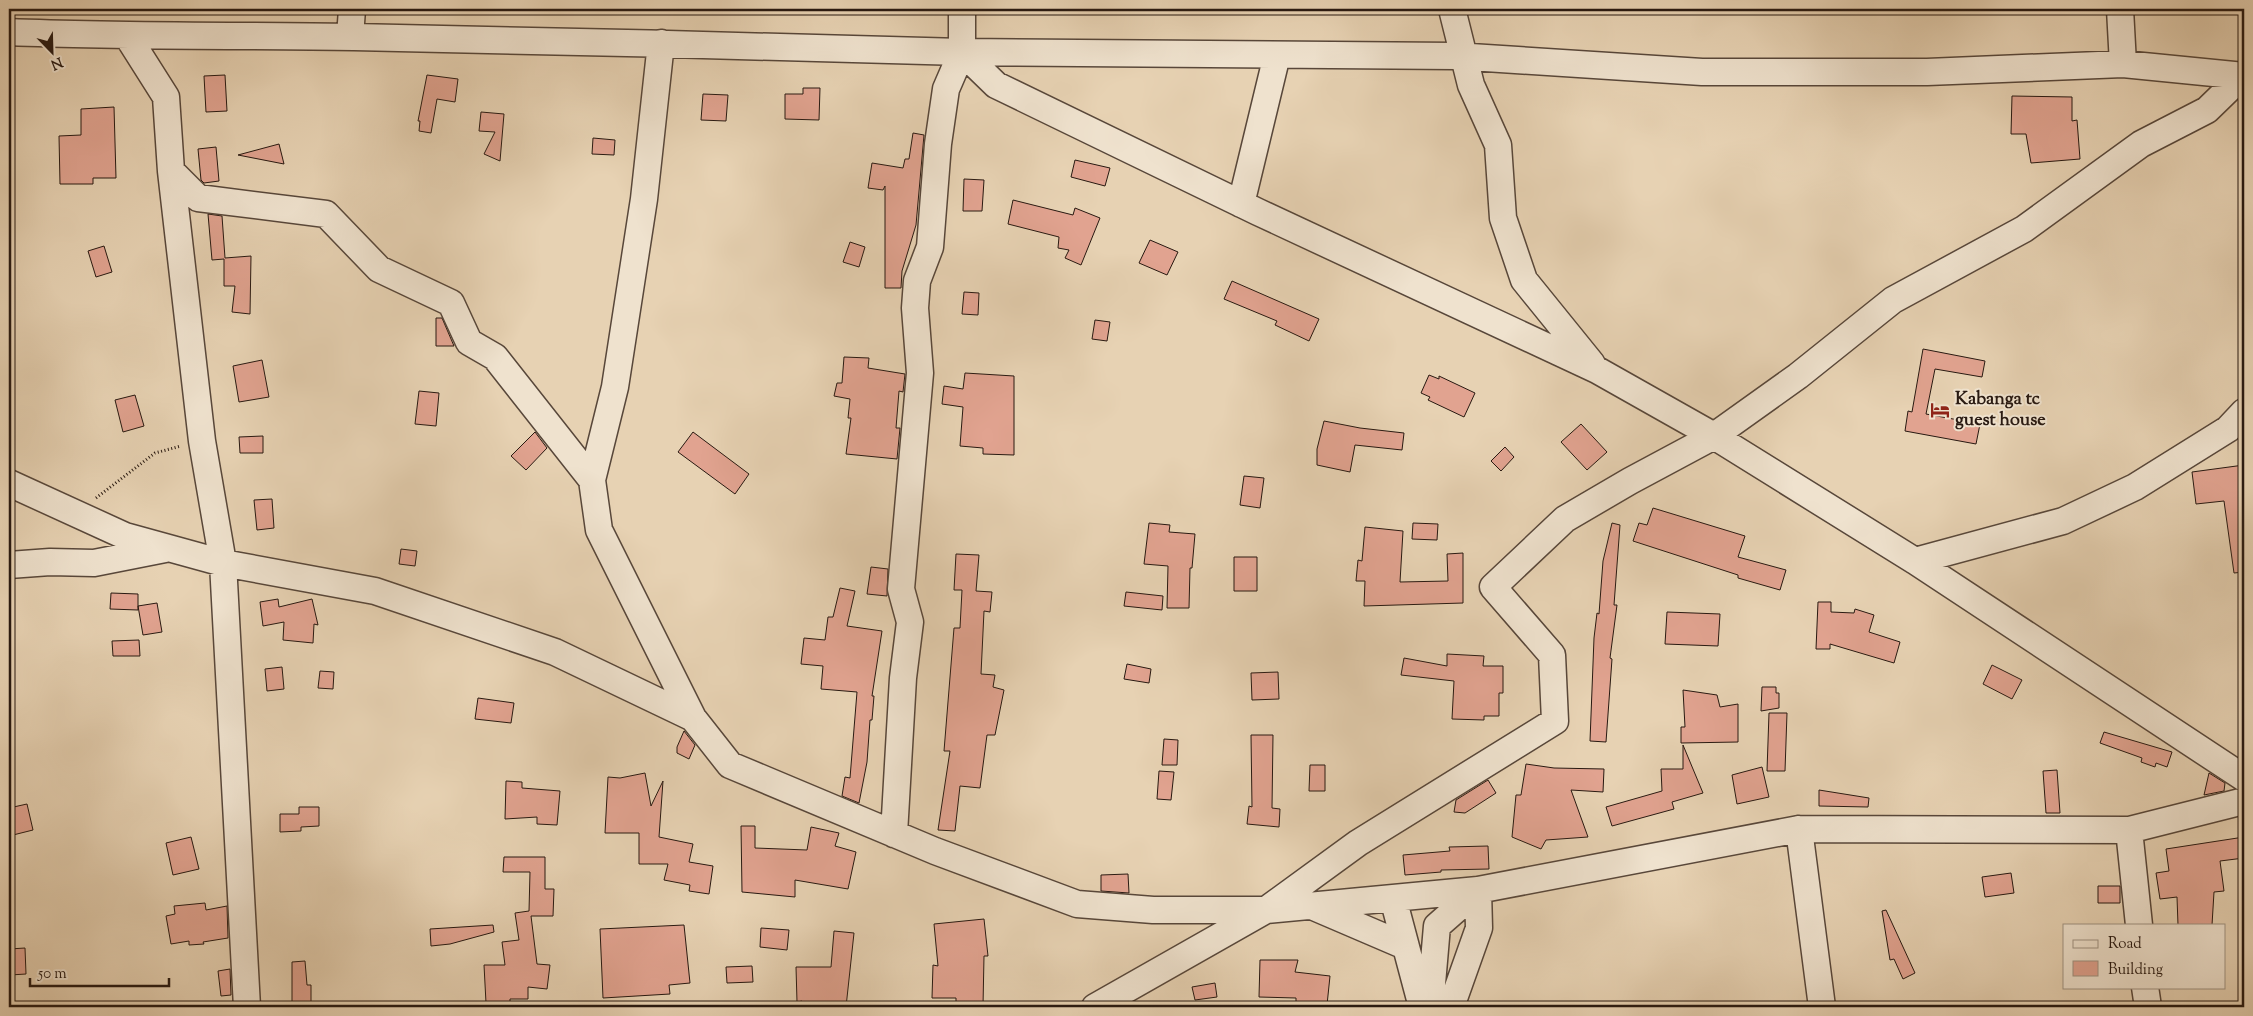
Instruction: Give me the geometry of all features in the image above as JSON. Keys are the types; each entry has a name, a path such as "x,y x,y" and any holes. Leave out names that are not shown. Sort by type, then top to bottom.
{"street":[{"path":"350,37 352,9"},
{"path":"894,834 903,678 910,622 901,589 920,373 915,308 916,281 930,247 938,144 946,89 962,52 962,9"},
{"path":"1452,9 1471,85 1498,145 1503,218 1524,280 1596,370"},
{"path":"2120,9 2123,64"},
{"path":"9,32 128,37 350,37 661,43 962,52 1463,56 1702,72 1926,72 2123,64 2243,76"},
{"path":"128,37 166,97 171,171 202,441 223,564 247,1007"},
{"path":"661,43 644,199 615,387 592,480 599,530 693,718 730,765 894,834 1077,904 1153,910 1266,910 1478,890 1799,829 2129,830 2244,801"},
{"path":"962,52 996,85 1241,204 1596,370 1714,436 1915,561 2244,778"},
{"path":"1241,204 1277,55"},
{"path":"1095,1007 1266,910 1358,844 1555,721 1552,655 1493,587 1565,519 1630,481 1714,436 1798,376 1893,300 2024,230 2142,144 2206,110 2243,76"},
{"path":"171,171 198,198 326,214 379,269 451,303 469,342 495,357 592,480"},
{"path":"1915,561 2063,521 2135,487 2228,429 2244,412"},
{"path":"9,483 125,536 223,564 375,590 555,652 693,718"},
{"path":"9,565 50,562 94,563 168,548"},
{"path":"1799,829 1822,1007"},
{"path":"2129,830 2139,924"},
{"path":"1430,1007 1437,926 1478,890"},
{"path":"1452,1007 1479,928 1478,890"},
{"path":"1392,898 1422,1007"},
{"path":"1310,906 1405,946"},
{"path":"2146,988 2148,1007"}],"path":[{"path":"75,513 155,453 202,441"}],"building":[{"path":"225,75 227,111 206,112 204,76"},
{"path":"427,75 458,79 455,102 437,99 431,133 419,131 420,121 418,121"},
{"path":"803,88 820,88 819,120 785,119 785,94 803,94"},
{"path":"703,94 728,95 726,121 701,120"},
{"path":"2012,96 2072,97 2072,121 2077,120 2080,159 2031,163 2026,134 2011,134"},
{"path":"114,107 116,178 93,178 93,184 60,184 59,136 81,135 81,109"},
{"path":"481,112 504,114 500,161 484,154 495,132 479,131"},
{"path":"913,133 924,135 916,225 902,271 901,288 885,288 885,186 883,190 868,188 872,163 903,168 905,159 909,159"},
{"path":"593,138 615,140 614,155 592,154"},
{"path":"279,144 284,164 238,155"},
{"path":"216,147 219,181 204,183 201,180 198,149"},
{"path":"1075,160 1110,168 1105,186 1071,177"},
{"path":"964,179 984,180 982,211 963,211"},
{"path":"1013,200 1073,215 1075,208 1100,218 1081,265 1065,258 1069,250 1058,248 1059,237 1008,224"},
{"path":"208,214 222,216 225,258 251,256 250,314 232,312 235,286 224,286 224,259 212,260"},
{"path":"1150,240 1178,252 1167,275 1139,263"},
{"path":"850,242 865,247 859,267 843,262"},
{"path":"104,246 112,272 96,277 88,251"},
{"path":"1232,281 1319,319 1309,341 1275,325 1277,321 1224,299"},
{"path":"964,292 979,293 978,315 962,314"},
{"path":"436,318 442,318 454,346 436,346"},
{"path":"1095,320 1110,322 1107,341 1092,339"},
{"path":"1923,349 1985,361 1982,377 1935,369 1926,414 1980,424 1976,444 1905,431 1908,411 1912,412"},
{"path":"844,357 869,358 868,368 905,374 903,392 899,391 896,428 900,428 897,459 846,454 851,418 848,418 850,399 834,396 837,383 842,383"},
{"path":"262,360 269,397 239,402 233,366"},
{"path":"965,373 1014,376 1014,455 983,454 983,448 960,446 963,407 942,404 944,386 963,389"},
{"path":"1429,375 1439,379 1439,376 1475,393 1464,417 1428,400 1430,397 1421,393"},
{"path":"419,391 439,393 436,426 415,424"},
{"path":"135,395 144,426 123,432 115,400"},
{"path":"1324,421 1360,428 1404,433 1402,450 1355,445 1350,472 1317,465 1317,449"},
{"path":"1581,424 1607,452 1587,470 1561,442"},
{"path":"535,432 547,448 526,470 511,456"},
{"path":"693,432 749,474 735,494 678,452"},
{"path":"263,436 263,453 240,453 239,437"},
{"path":"1505,447 1514,457 1501,471 1491,461"},
{"path":"2244,465 2244,572 2234,573 2224,501 2196,504 2192,472"},
{"path":"1244,476 1264,478 1260,508 1240,505"},
{"path":"272,499 274,528 257,530 254,500"},
{"path":"1653,508 1745,536 1738,557 1786,570 1780,590 1738,578 1738,575 1633,541 1639,523 1647,525"},
{"path":"1149,523 1170,525 1169,532 1195,534 1192,568 1190,568 1189,608 1167,608 1168,566 1144,564"},
{"path":"1413,523 1438,524 1437,540 1412,539"},
{"path":"1612,523 1620,525 1614,605 1617,605 1610,658 1612,659 1606,742 1590,741 1594,638 1597,613 1599,614 1603,561"},
{"path":"1365,527 1403,531 1400,582 1448,581 1447,554 1463,553 1463,603 1364,606 1365,581 1356,581 1358,560 1362,561"},
{"path":"401,549 417,551 415,566 399,564"},
{"path":"956,554 979,555 976,591 992,592 990,612 984,611 981,674 995,675 993,687 1004,690 995,735 987,735 980,788 960,786 955,831 938,830 950,751 944,751 954,628 960,628 962,590 954,590"},
{"path":"1234,557 1257,557 1257,591 1234,591"},
{"path":"871,567 888,569 887,596 867,594"},
{"path":"840,588 855,591 847,626 882,631 872,696 874,696 867,762 859,803 842,796 845,777 850,778 857,692 821,689 823,666 801,664 804,638 825,640 828,617 833,617"},
{"path":"1126,592 1163,596 1162,610 1124,606"},
{"path":"111,593 138,594 138,610 110,609"},
{"path":"278,599 279,607 312,599 318,625 314,624 313,643 283,640 284,622 263,626 260,602"},
{"path":"1818,602 1831,602 1831,612 1854,613 1855,609 1874,615 1869,632 1900,642 1894,663 1830,644 1830,649 1816,649"},
{"path":"157,603 162,632 143,635 138,606"},
{"path":"1667,612 1720,614 1718,646 1665,644"},
{"path":"139,640 140,656 113,656 112,641"},
{"path":"1447,654 1484,656 1483,666 1503,666 1503,693 1499,693 1499,716 1484,716 1484,720 1452,719 1454,681 1401,675 1404,658 1447,666"},
{"path":"1127,664 1151,669 1149,683 1124,679"},
{"path":"1992,665 2022,680 2012,699 1983,684"},
{"path":"282,667 284,689 267,691 265,669"},
{"path":"320,671 334,672 333,689 318,688"},
{"path":"1278,672 1279,699 1252,700 1251,673"},
{"path":"1762,687 1776,687 1776,693 1779,693 1779,708 1761,711"},
{"path":"1683,690 1717,695 1720,707 1738,704 1738,742 1681,743 1681,727 1685,727"},
{"path":"478,698 514,703 511,723 475,719"},
{"path":"1769,713 1787,713 1785,771 1767,771"},
{"path":"684,731 695,745 689,759 677,753 677,747"},
{"path":"2104,732 2172,752 2167,767 2156,763 2155,767 2141,762 2142,758 2100,743"},
{"path":"1251,735 1273,735 1272,808 1280,809 1279,827 1247,824 1249,806 1252,807"},
{"path":"1164,739 1178,740 1177,765 1162,765"},
{"path":"1683,745 1703,793 1672,802 1674,809 1612,826 1606,807 1662,791 1661,769 1683,769"},
{"path":"1526,764 1554,768 1604,769 1603,792 1571,790 1588,837 1546,840 1541,849 1512,837 1516,795 1521,795"},
{"path":"1310,765 1325,765 1325,791 1309,791"},
{"path":"1762,767 1769,797 1737,804 1732,775"},
{"path":"2057,770 2060,813 2046,813 2043,771"},
{"path":"1159,771 1174,772 1171,800 1157,799"},
{"path":"645,773 651,806 663,781 659,837 693,844 689,862 713,866 709,894 689,891 690,885 664,880 668,864 639,864 639,833 605,833 608,777 620,778"},
{"path":"2209,773 2225,783 2224,791 2204,795"},
{"path":"1488,780 1496,793 1465,813 1454,812 1456,800"},
{"path":"506,781 522,782 522,788 560,791 557,825 537,824 537,817 505,819"},
{"path":"1819,790 1869,798 1868,807 1819,806"},
{"path":"27,804 33,830 9,836 9,808"},
{"path":"299,807 319,807 319,826 301,827 301,831 280,832 280,814 299,814"},
{"path":"741,826 755,826 755,848 807,850 811,827 839,833 835,846 856,852 848,889 795,880 795,897 742,892"},
{"path":"191,837 199,869 173,875 166,843"},
{"path":"2244,837 2244,858 2220,861 2224,891 2214,892 2212,924 2178,924 2177,897 2160,899 2156,873 2169,871 2166,849"},
{"path":"1488,846 1489,869 1441,870 1441,872 1405,875 1403,855 1450,851 1449,847"},
{"path":"504,857 545,857 545,889 554,889 553,916 531,916 537,964 550,965 547,989 528,987 528,999 510,999 510,1003 486,1003 484,965 505,965 502,942 519,940 515,913 529,911 530,872 503,872"},
{"path":"2011,873 2014,893 1985,897 1982,877"},
{"path":"1128,874 1129,893 1101,891 1101,875"},
{"path":"2098,886 2120,886 2120,903 2098,903"},
{"path":"205,903 206,910 227,906 228,938 203,942 204,944 189,945 189,941 171,944 166,916 175,914 174,906"},
{"path":"1886,910 1915,973 1903,979 1894,959 1890,960 1882,911"},
{"path":"984,919 988,956 984,956 983,1006 956,1005 956,998 932,998 933,965 938,966 934,924"},
{"path":"493,925 494,932 450,944 431,946 430,929"},
{"path":"684,925 690,983 669,985 670,994 603,998 600,929"},
{"path":"761,928 789,930 787,950 760,947"},
{"path":"834,931 854,933 846,1007 802,1007 802,1001 797,1002 796,967 831,967"},
{"path":"25,948 26,974 10,975 9,949"},
{"path":"1260,960 1298,960 1295,972 1330,976 1327,1005 1296,1002 1296,998 1259,997"},
{"path":"305,961 307,985 311,985 311,1007 292,1007 292,962"},
{"path":"752,966 753,982 727,983 726,967"},
{"path":"230,969 231,995 221,996 218,971"},
{"path":"1215,983 1217,997 1195,1000 1192,987"}],"place":[{"name":"Kabanga tc guest house","path":"1940,410"}]}
